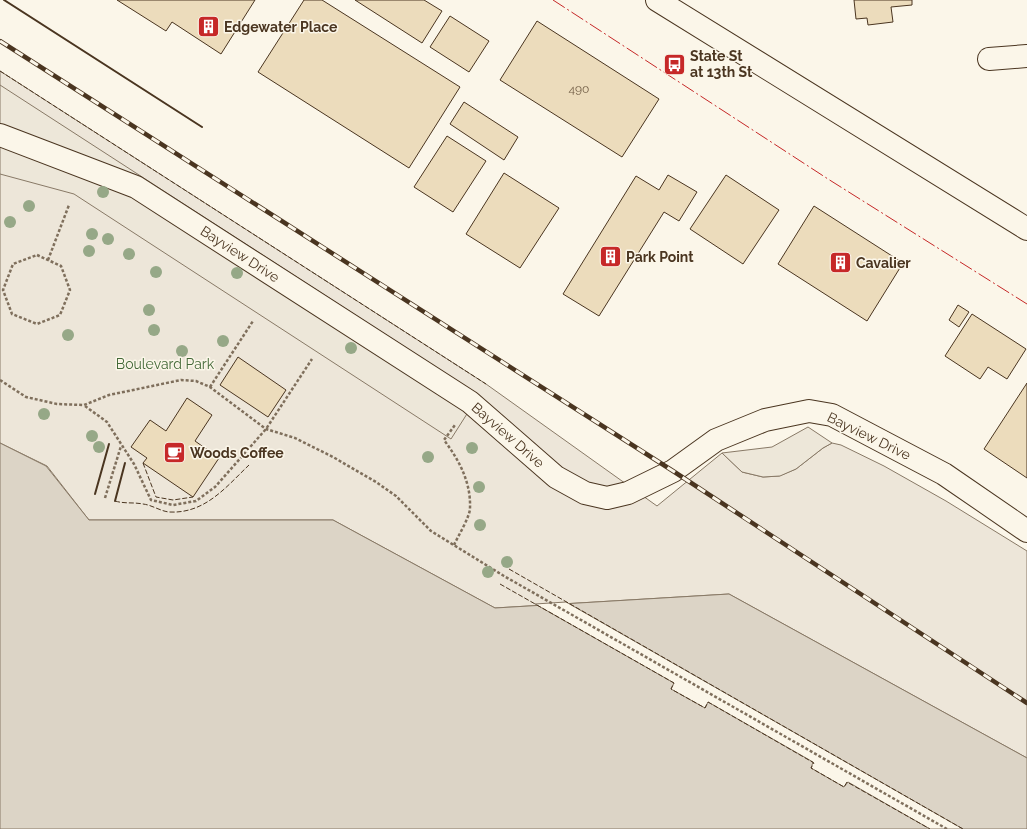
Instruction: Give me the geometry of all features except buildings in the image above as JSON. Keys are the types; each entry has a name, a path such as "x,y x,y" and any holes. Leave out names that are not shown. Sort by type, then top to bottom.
{"street":[{"path":"657,0 1027,229"},
{"path":"989,59 1027,56"},
{"name":"Bayview Drive","path":"0,135 136,187 470,402 556,477 585,492 606,498 628,493 650,484 673,471 716,440 765,420 809,411 832,414 944,474 1027,531"},
{"path":"993,208 1027,218"}],"path":[{"path":"48,260 69,204"},
{"path":"37,255 48,260 61,266 70,290 60,315 37,324 12,314 2,290 13,264 37,255"},
{"path":"210,387 253,321"},
{"path":"84,405 107,422 121,446 134,464 151,500 173,505 196,501 215,487 266,429 312,359"},
{"path":"0,380 26,397 57,404 84,405 109,395 181,380 196,381 210,387 266,429 295,438 333,456 376,482 396,496 431,531 504,576 947,829"},
{"path":"444,440 458,459 466,479 470,509 454,545"},
{"path":"105,498 121,446"}],"green space":[{"name":"Boulevard Park","path":"0,71 486,384 657,506 722,453 742,472 763,477 779,476 796,469 823,448 832,443 841,445 884,466 946,501 1027,551 1027,758 729,594 495,608 333,520 89,520 47,466 0,443"}],"shaded area":[{"path":"0,85 479,395 451,439 74,194 0,174"},
{"path":"808,427 832,443 823,448 796,469 780,476 763,477 742,472 722,453 772,447"},
{"path":"0,443 46,466 89,520 333,520 495,608 729,594 1027,758 1027,829 0,829"}],"pier":[{"path":"566,602 963,829 930,829 848,782 844,787 811,768 813,762 708,702 705,708 671,689 674,683 535,604"}],"railway":[{"path":"0,41 673,471 1027,703"}],"fence":[{"path":"0,71 486,384"},
{"path":"143,463 156,497 173,500 193,497"},
{"path":"115,501 139,503 169,512 193,509 214,498 249,465"},
{"path":"509,569 963,829"},
{"path":"500,584 674,683 671,689 705,708 708,702 814,763 811,768 844,787 847,782 930,829"}],"wall":[{"path":"4,0 202,127"},
{"path":"95,494 109,444"},
{"path":"115,501 125,463"}],"power":[{"path":"553,0 828,179 1027,304"}],"place":[{"name":"Edgewater Place","path":"209,27"},
{"name":"State St at 13th St","path":"674,64"},
{"name":"Park Point","path":"610,257"},
{"name":"Cavalier","path":"840,263"},
{"name":"Woods Coffee","path":"175,453"}]}
